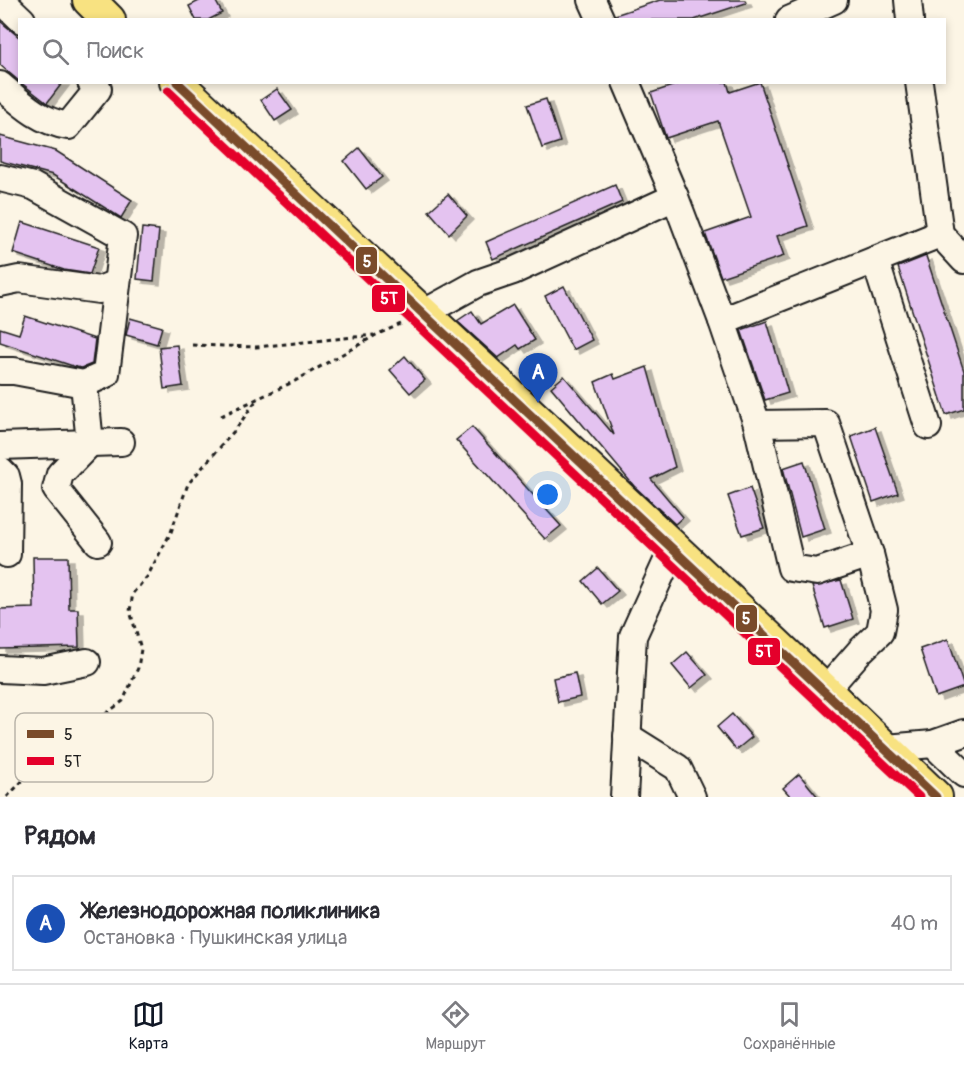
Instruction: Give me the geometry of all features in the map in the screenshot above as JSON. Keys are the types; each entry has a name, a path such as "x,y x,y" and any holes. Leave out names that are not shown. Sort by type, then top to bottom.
{"main road":[{"path":"89,0 107,18"},
{"path":"178,84 826,690 936,797"}],"street":[{"path":"1,0 20,18"},
{"path":"592,0 600,18"},
{"path":"908,0 910,18"},
{"path":"793,18 829,1"},
{"path":"0,85 31,112 49,123 68,126 98,89 93,84"},
{"path":"632,84 722,321 757,424 792,568 817,573 870,555"},
{"path":"919,84 940,234 964,260"},
{"path":"0,177 33,186 123,236 106,374 84,384 14,371 0,371"},
{"path":"422,314 478,283 513,272 675,197"},
{"path":"722,321 940,234"},
{"path":"875,260 927,426"},
{"path":"0,283 19,279 99,290 116,283"},
{"path":"84,384 90,443 60,474 56,489 98,542"},
{"path":"757,424 826,423 870,555 884,610 880,632 826,690"},
{"path":"0,446 121,442"},
{"path":"0,470 6,476 8,484 7,554"},
{"path":"624,797 633,636 673,548"},
{"path":"0,669 43,670 87,662"},
{"path":"886,748 933,744 964,733"},
{"path":"627,736 678,768 692,797"},
{"path":"933,744 964,774"}],"path":[{"path":"221,416 376,335 422,314"},
{"path":"192,345 256,346 376,335"},
{"path":"107,713 123,701 138,668 141,649 130,611 133,593 147,577 171,532 188,484 235,430 258,398"},
{"path":"7,797 21,782"}],"building":[{"path":"201,0 215,0 222,13 212,18 195,18 189,6"},
{"path":"660,0 745,0 746,3 700,18 616,18 615,15"},
{"path":"0,21 18,36 18,80 0,65"},
{"path":"23,84 61,84 47,103"},
{"path":"678,84 728,84 730,92 761,84 808,226 777,236 784,256 721,277 705,233 751,217 718,121 666,138 651,93"},
{"path":"277,89 292,110 275,121 261,100"},
{"path":"546,99 560,142 542,148 527,105"},
{"path":"0,136 56,151 132,200 121,218 53,175 0,161"},
{"path":"359,148 382,177 366,189 344,161"},
{"path":"615,185 622,202 493,259 486,242"},
{"path":"448,194 467,216 449,234 429,211"},
{"path":"22,222 99,247 90,274 64,270 13,253"},
{"path":"142,228 159,230 154,281 137,279"},
{"path":"926,256 964,371 964,409 946,415 898,267"},
{"path":"564,286 592,340 573,350 545,296"},
{"path":"513,305 535,340 520,349 517,345 498,358 457,321 472,311 481,324"},
{"path":"25,316 95,339 92,364 82,368 76,367 0,342 0,328 19,334"},
{"path":"130,318 162,327 157,344 126,335"},
{"path":"767,321 788,393 765,400 741,330"},
{"path":"177,345 183,386 164,389 159,347"},
{"path":"405,356 425,380 410,393 390,370"},
{"path":"647,367 675,467 651,479 683,517 675,524 634,486 551,387 564,376 614,435 595,382 613,374 615,379"},
{"path":"472,427 561,526 545,539 456,440"},
{"path":"875,427 898,493 873,502 851,436"},
{"path":"804,461 825,529 801,537 783,468"},
{"path":"750,488 764,528 742,535 728,496"},
{"path":"33,557 68,557 69,609 78,609 79,647 0,649 0,609 34,608"},
{"path":"598,568 618,591 602,604 583,581"},
{"path":"841,580 853,619 825,628 812,586"},
{"path":"948,639 964,687 936,697 920,649"},
{"path":"687,652 707,675 691,688 672,665"},
{"path":"575,673 580,697 558,702 553,678"},
{"path":"732,714 752,737 736,750 717,727"},
{"path":"799,774 818,797 791,797 783,788"}],"transit line":[{"name":"5","path":"179,84 936,797"},
{"name":"5Т","path":"168,91 919,797"}],"place":[{"name":"Железнодорожная поликлиника","path":"538,403"}]}
